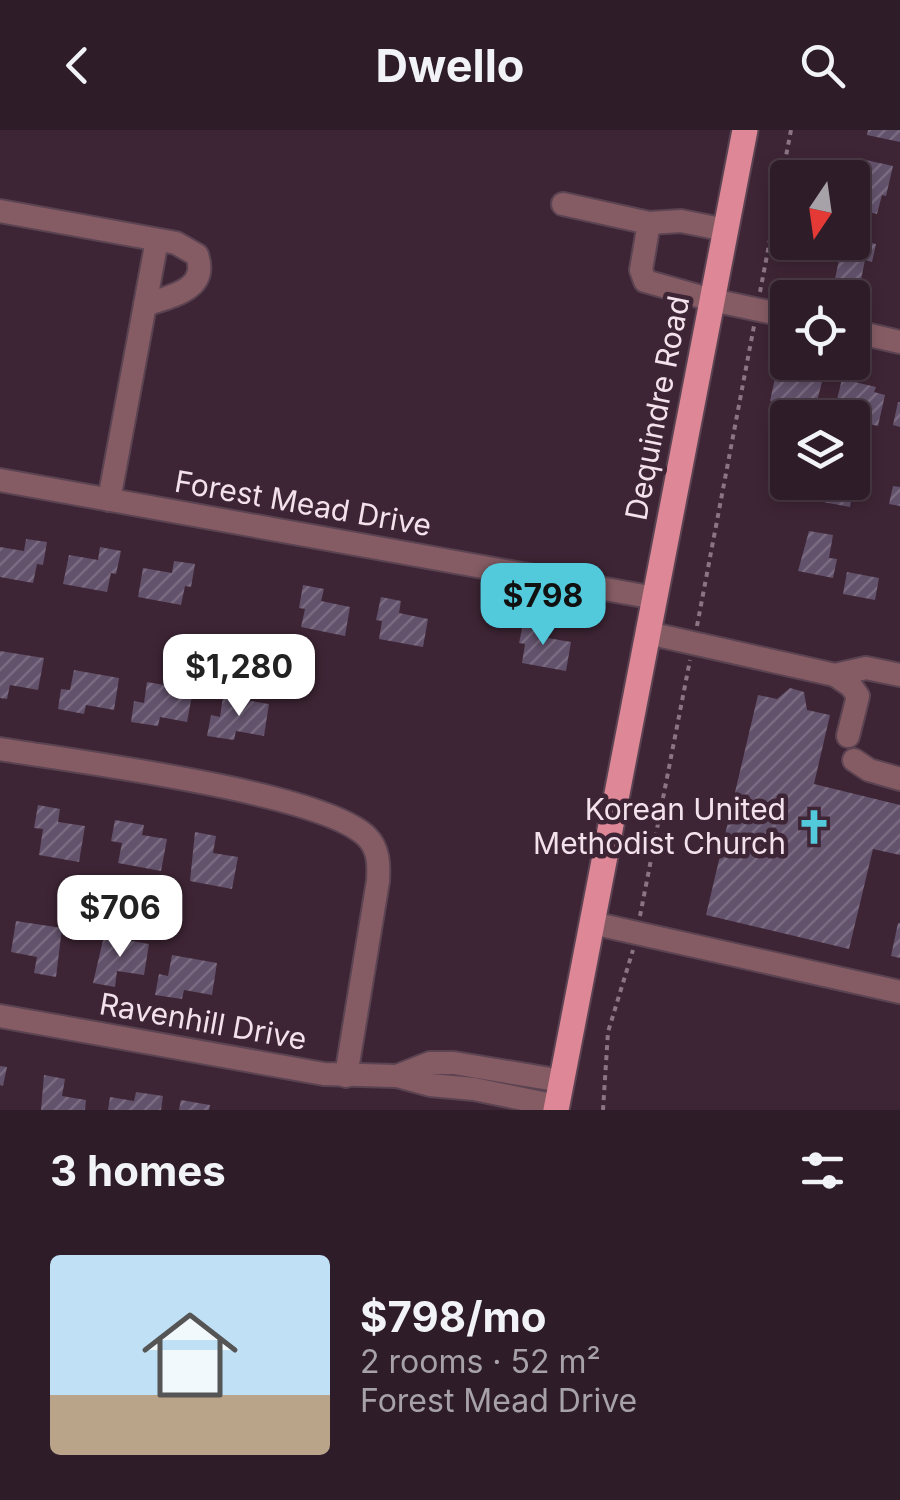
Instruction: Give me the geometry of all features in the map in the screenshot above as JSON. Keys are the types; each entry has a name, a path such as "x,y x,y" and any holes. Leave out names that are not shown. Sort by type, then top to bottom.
{"main road":[{"name":"Dequindre Road","path":"558,1099 745,130"}],"street":[{"path":"563,204 649,223 682,221 726,230"},
{"path":"0,211 176,243 197,255 198,277 192,287 145,305"},
{"path":"649,223 641,270 646,280 770,312"},
{"path":"108,500 157,240"},
{"path":"870,335 900,342"},
{"name":"Forest Mead Drive","path":"0,480 655,598"},
{"path":"648,633 835,675 866,668 900,675"},
{"path":"835,675 858,696 850,728"},
{"path":"0,749 268,796 340,821 367,837 375,849 378,881 346,1076"},
{"path":"854,760 869,770 900,779"},
{"path":"592,923 900,992"},
{"name":"Ravenhill Drive","path":"0,1016 346,1076 398,1076 430,1063 454,1062 558,1099"}],"path":[{"path":"760,296 791,130"},
{"path":"696,632 754,324"},
{"path":"639,921 691,654"},
{"path":"602,1110 608,1032 634,946"}],"building":[{"path":"868,130 900,130 900,142 867,135"},
{"path":"870,161 893,166 877,214 870,212"},
{"path":"870,243 876,244 872,262 865,260 870,260"},
{"path":"839,260 865,260 861,280 835,279"},
{"path":"775,380 822,382 817,400 770,400"},
{"path":"842,380 876,387 874,392 885,395 878,426 870,424 870,400 837,400"},
{"path":"900,402 900,427 893,425"},
{"path":"893,486 900,487 900,506 889,504"},
{"path":"818,500 851,500 850,507"},
{"path":"809,531 833,535 829,558 837,559 833,578 798,571"},
{"path":"26,539 47,542 43,565 37,564 33,583 0,577 0,547 24,551"},
{"path":"100,547 121,551 107,592 63,584 69,555 98,560"},
{"path":"174,561 195,564 191,587 185,586 181,605 138,597 143,568 172,573"},
{"path":"847,572 879,578 875,600 843,594"},
{"path":"303,585 324,589 321,601 350,607 345,636 301,627 305,609 299,608"},
{"path":"381,597 401,601 399,613 428,619 423,647 379,639 382,621 376,620"},
{"path":"524,620 544,624 542,637 571,642 566,671 522,663 525,644 519,643"},
{"path":"0,651 44,658 38,690 10,685 7,699 0,698"},
{"path":"74,670 119,678 114,710 86,705 84,714 58,709 61,689 70,690"},
{"path":"147,682 193,690 187,722 160,717 158,726 131,722 134,701 144,703"},
{"name":"Korean United Methodist Church","path":"790,688 804,692 807,710 830,715 814,784 900,805 900,855 873,849 849,949 706,915 758,695 777,699"},
{"path":"223,696 269,704 264,736 236,731 234,740 207,736 211,715 220,717"},
{"path":"38,805 60,809 58,822 85,826 79,862 39,855 43,829 34,828"},
{"path":"115,820 144,825 142,835 167,839 161,871 118,863 122,843 111,841"},
{"path":"195,832 216,836 213,853 238,857 232,889 190,881"},
{"path":"16,921 62,928 56,977 34,973 37,957 11,952"},
{"path":"900,923 900,958 891,956"},
{"path":"104,936 149,944 144,975 117,971 115,987 93,983"},
{"path":"172,955 217,963 212,995 184,990 182,999 155,995 159,974 168,976"},
{"path":"0,1066 7,1067 3,1086 0,1085"},
{"path":"44,1075 65,1079 62,1096 86,1100 85,1110 41,1110"},
{"path":"136,1092 163,1096 161,1110 108,1110 110,1097 134,1101"},
{"path":"181,1100 210,1105 209,1110 179,1110"}],"place":[{"name":"Korean United Methodist Church","path":"814,827"}]}
